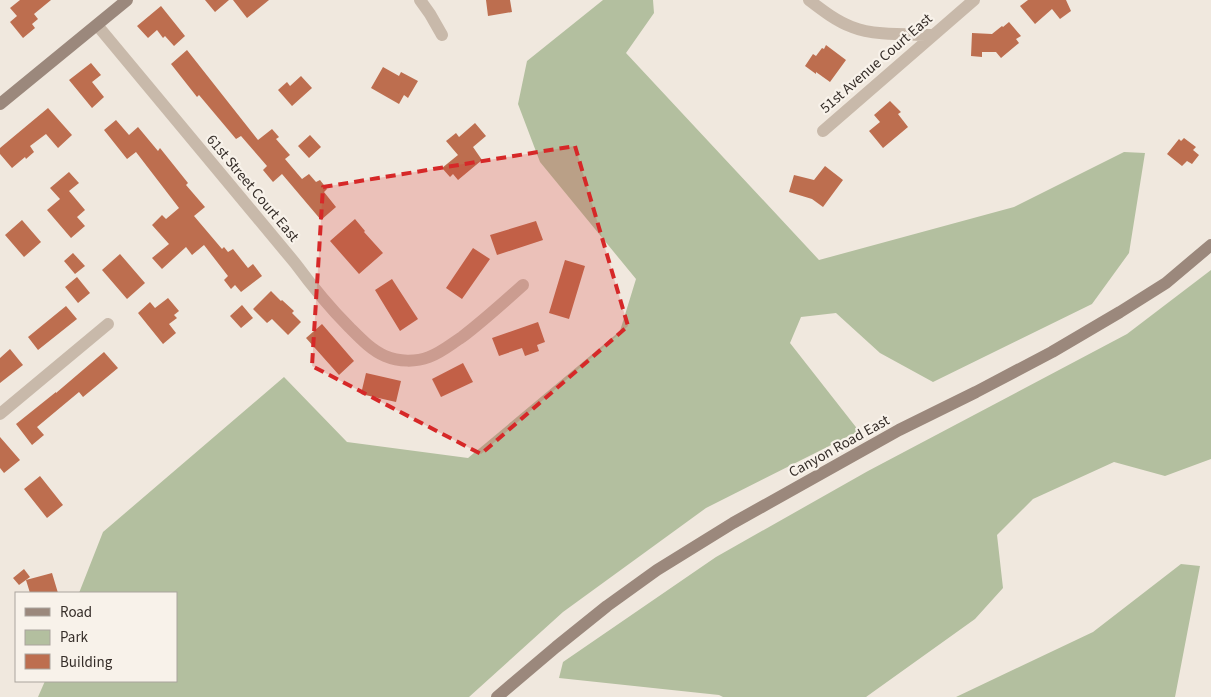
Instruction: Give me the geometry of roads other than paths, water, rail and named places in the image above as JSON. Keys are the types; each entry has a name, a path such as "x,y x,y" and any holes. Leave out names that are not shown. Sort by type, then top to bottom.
{"main road":[{"path":"0,104 127,0"},
{"name":"Canyon Road East","path":"497,697 556,647 657,570 734,523 900,430 1052,352 1166,283 1211,245"}],"street":[{"path":"420,0 442,36"},
{"path":"809,0 836,19 867,32 933,35"},
{"name":"51st Avenue Court East","path":"823,132 974,0"},
{"name":"61st Street Court East","path":"97,26 320,295 358,336 375,350 386,356 408,361 429,357 444,350 524,285"},
{"path":"0,414 108,324"}]}
